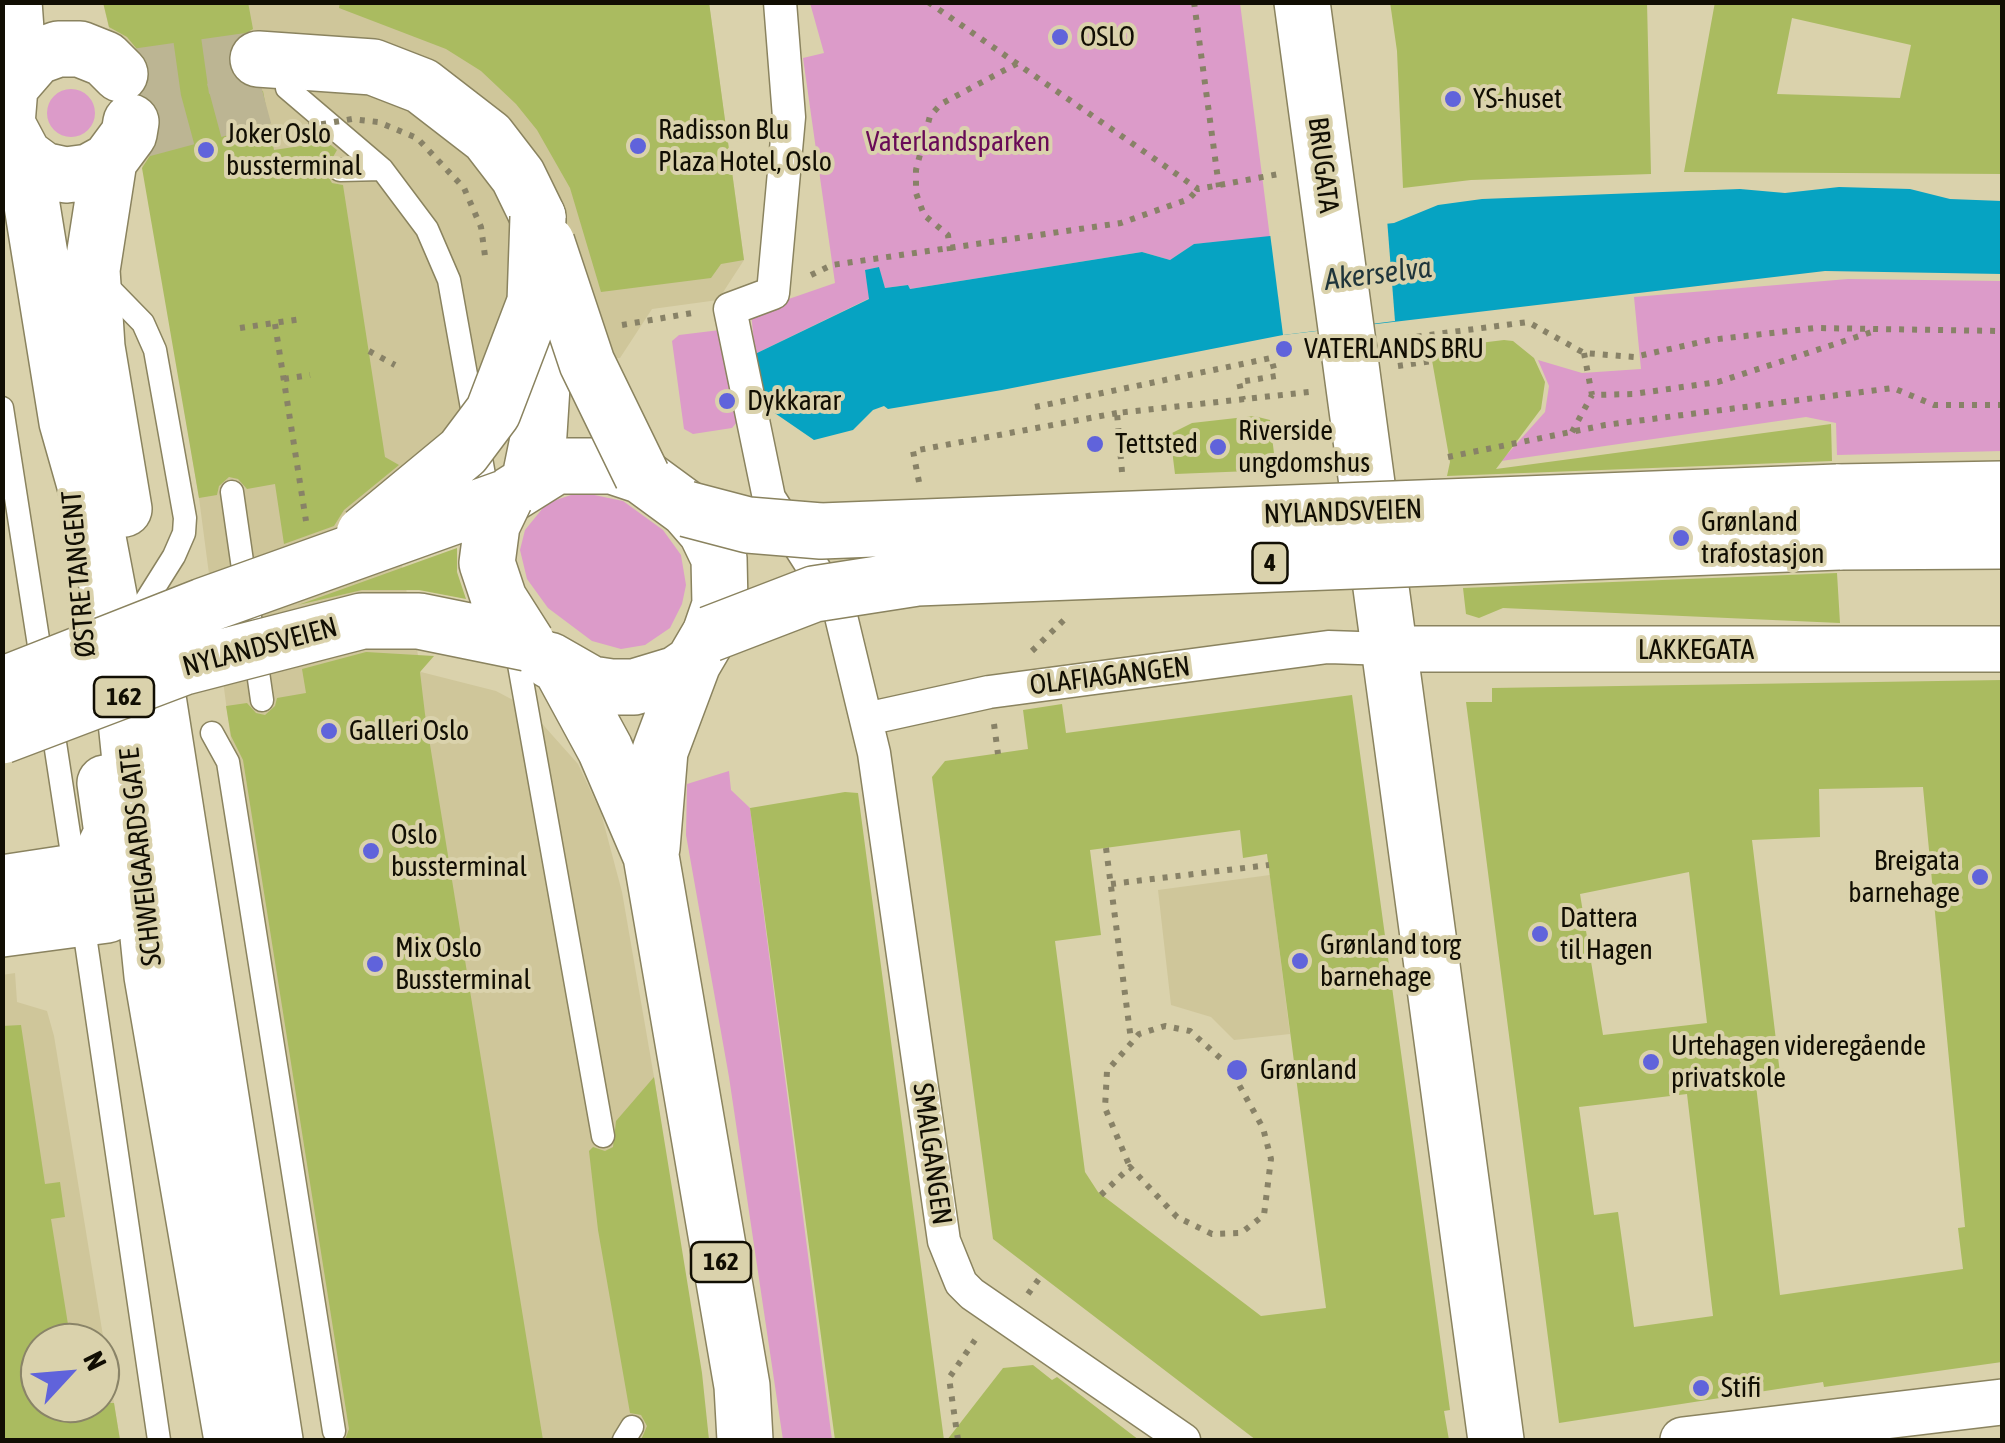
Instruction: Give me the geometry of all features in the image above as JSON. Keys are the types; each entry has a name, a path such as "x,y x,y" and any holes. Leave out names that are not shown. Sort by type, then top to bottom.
{"main road":[{"name":"SCHWEIGAARDS GATE","path":"14,2 19,72 10,88 7,124 24,156 67,422 94,516 118,643 102,900 152,976 232,1440"},
{"name":"BRUGATA","path":"1302,2 1330,222 1365,334"},
{"path":"19,72 36,57 58,49 110,96 89,172 66,175 43,170 24,156"},
{"name":"162","path":"281,88 373,66 398,74 444,100 488,136 518,176 538,217 587,363 642,476"},
{"name":"SCHWEIGAARDS GATE","path":"110,96 92,270 97,348 142,607 188,716 180,817 275,1440"},
{"name":"162","path":"538,217 535,302 544,355 541,415 517,488 492,525 488,563 499,599 544,655 604,749 651,856 742,1386 745,1440"},
{"name":"162","path":"319,548 443,472 480,432 493,412 535,302"},
{"path":"1365,334 1390,649 1496,1440"},
{"name":"NYLANDSVEIEN","path":"2,685 319,548 517,488 556,466 580,463 612,466 642,476 687,509 706,531 719,558 720,605 702,648"},
{"name":"NYLANDSVEIEN","path":"2,736 184,666 362,621 419,621 544,655 591,684 634,688 677,674 702,648 814,594 917,578 1838,517 2002,489"},
{"name":"NYLANDSVEIEN","path":"687,509 748,525 821,531 1838,517 2002,541"},
{"name":"162","path":"651,856 660,751 702,648"},
{"name":"162","path":"102,900 172,866 180,817"},
{"path":"2,883 102,900"},
{"path":"2,929 102,900"}],"street":[{"path":"780,2 789,118 773,292 730,309 769,498 839,608 866,719"},
{"name":"OLAFIAGANGEN","path":"866,719 988,692 1328,648 1390,649"},
{"name":"LAKKEGATA","path":"1390,649 2002,649"},
{"name":"SMALGANGEN","path":"866,719 944,1241 962,1283 1184,1440"},
{"path":"1683,1440 2002,1402"}],"lane":[{"path":"281,88 382,169 427,229 449,280 603,1136"},
{"path":"340,170 382,169"},
{"path":"2,408 102,900 159,1440"},
{"path":"232,492 262,700"},
{"path":"188,716 232,748"},
{"path":"188,716 228,762 334,1432"}],"path":[{"path":"928,2 1198,189 1278,174"},
{"path":"1194,2 1219,187"},
{"path":"950,251 948,235 924,215 916,194 916,170 930,116 940,104 1018,63"},
{"path":"281,88 352,118 378,122 417,138 464,188 481,227 486,263"},
{"path":"832,265 950,251 1121,223 1189,199 1198,189"},
{"path":"610,328 648,318 730,309"},
{"path":"240,328 301,320"},
{"path":"1365,334 1528,322 1584,354 1634,357 1755,334 1881,329 2002,331"},
{"path":"275,324 319,548"},
{"path":"1592,395 1718,382 1881,329"},
{"path":"369,352 395,365"},
{"path":"1572,432 1592,395 1584,354"},
{"path":"1035,407 1271,358 1276,376 1239,382 1242,400"},
{"path":"1390,367 1432,360"},
{"path":"284,379 310,375"},
{"path":"1443,458 1572,432 1893,388 1934,405 2002,405"},
{"path":"920,488 913,450 1117,413 1310,392"},
{"path":"1117,413 1124,486"},
{"path":"988,692 1074,612"},
{"path":"1106,848 1130,1040"},
{"path":"1111,884 1269,865"},
{"path":"1175,1027 1200,1038 1228,1065 1263,1128 1271,1158 1264,1215 1241,1233 1212,1234 1178,1217 1130,1167 1110,1125 1104,1088 1107,1071 1130,1040 1152,1028 1175,1027"},
{"path":"1101,1195 1130,1167"},
{"path":"958,1440 949,1378 996,1310"}],"shaded area":[{"path":"103,3 709,3 744,260 718,300 652,309 620,358 491,367 470,417 387,482 421,672 496,691 528,708 578,764 601,813 622,892 654,1077 709,1440 341,1440 232,749 199,498 147,186"},
{"path":"1270,875 1290,1034 1234,1040 1211,1017 1171,1005 1158,890"},
{"path":"15,973 17,1002 47,1011 54,1036 101,1323 20,1323 20,1423 117,1423 120,1440 3,1440 2,975"}],"green space":[{"name":"Vaterlandsparken","path":"810,3 1240,3 1270,238 1194,244 1170,260 1142,252 910,289 908,285 885,288 878,267 865,271 870,298 755,354 751,312 835,283 803,58 824,53"},
{"path":"71,89 88,96 95,113 88,130 71,137 54,130 47,113 54,96"},
{"path":"1848,279 2002,281 2002,451 1837,455 1836,423 1806,417 1501,461 1545,412 1549,386 1538,360 1582,373 1641,369 1634,297"},
{"path":"720,330 738,421 732,428 693,434 684,429 672,341 679,335"},
{"path":"580,492 623,501 663,530 681,555 686,585 682,604 670,628 645,645 621,649 592,641 548,608 527,579 520,550 525,530 547,503"},
{"path":"729,771 731,790 750,808 832,1440 783,1440 729,1077 686,835 687,784"}],"water":[{"name":"Akerselva","path":"1839,187 1910,189 1950,199 2002,201 2002,274 1825,271 1283,335 1002,390 888,409 884,406 873,410 853,430 814,440 763,405 755,354 869,299 865,270 879,267 885,288 908,285 910,289 1142,252 1170,260 1194,244 1394,223 1438,205 1482,199 1740,189 1785,193"}],"pier":[{"name":"VATERLANDS BRU","path":"1387,219 1395,321 1283,335 1270,233"}],"building":[{"path":"103,2 248,2 253,29 233,41 227,58 230,74 240,84 263,91 274,150 327,142 337,150 325,171 332,183 343,185 385,457 399,465 344,510 334,526 284,544 275,484 247,489 238,479 229,477 219,486 217,495 199,498 142,168 160,140 160,112 143,94 150,81 150,65 127,37 109,27"},
{"name":"Radisson Blu Plaza Hotel, Oslo","path":"340,2 709,2 744,260 721,264 711,278 601,292 570,188 537,130 516,104 481,71 446,49 339,8"},
{"path":"1390,2 1647,2 1651,174 1471,180 1403,188 1397,51"},
{"path":"1715,2 2002,2 2002,174 1684,172","holes":["1792,18 1911,45 1900,98 1777,94"]},
{"path":"1513,341 1534,358 1545,382 1541,409 1496,469 1831,424 1832,461 1447,476 1450,462 1430,349"},
{"name":"Riverside ungdomshus","path":"1254,416 1270,420 1276,470 1175,474 1170,434 1192,423"},
{"path":"457,548 457,572 466,599 419,590 362,590 298,605"},
{"path":"1837,573 1840,623 1503,608 1479,618 1466,614 1463,588"},
{"path":"366,652 434,656 420,672 425,714 543,1440 345,1440 349,1429 243,760 231,736 226,706 247,703 256,713 265,715 277,698 306,693 302,669"},
{"path":"2002,680 2002,1362 1824,1387 1823,1382 1559,1423 1466,702 1492,702 1492,688","holes":["1923,787 1965,1227 1958,1228 1963,1269 1780,1295 1756,1085 1781,1082 1752,840 1820,837 1819,789","1689,872 1707,1023 1603,1035 1580,894","1687,1094 1713,1316 1634,1327 1618,1212 1594,1215 1579,1107"]},
{"path":"1352,695 1450,1410 1444,1411 1449,1440 1256,1440 993,1239 932,777 945,761 1028,749 1023,710 1062,704 1066,733","holes":["1240,830 1243,858 1267,854 1326,1308 1261,1316 1098,1192 1085,1172 1055,941 1101,935 1090,850"]},
{"path":"858,793 944,1440 835,1440 750,808"},
{"path":"21,1025 45,1184 60,1182 65,1217 51,1219 68,1323 20,1323 20,1423 117,1423 120,1440 2,1440 2,1026"},
{"path":"654,1077 702,1373 709,1440 641,1440 647,1426 641,1415 630,1413 598,1230 589,1151 593,1147 605,1151 613,1147 616,1121"},
{"path":"1033,1365 1052,1380 1057,1377 1139,1440 947,1440 1003,1368"}],"tunnel":[{"path":"123,78 258,59"},
{"path":"134,132 264,97"}],"place":[{"name":"OSLO","path":"1060,37"},
{"name":"YS-huset","path":"1453,99"},
{"name":"Radisson Blu Plaza Hotel, Oslo","path":"638,146"},
{"name":"Joker Oslo bussterminal","path":"206,150"},
{"name":"VATERLANDS BRU","path":"1284,349"},
{"name":"Dykkarar","path":"727,401"},
{"name":"Tettsted","path":"1095,444"},
{"name":"Riverside ungdomshus","path":"1218,447"},
{"name":"Grønland trafostasjon","path":"1681,538"},
{"name":"Galleri Oslo","path":"329,731"},
{"name":"Oslo bussterminal","path":"371,851"},
{"name":"Breigata barnehage","path":"1980,877"},
{"name":"Dattera til Hagen","path":"1540,934"},
{"name":"Grønland torg barnehage","path":"1300,961"},
{"name":"Mix Oslo Bussterminal","path":"375,964"},
{"name":"Urtehagen videregående privatskole","path":"1651,1062"},
{"name":"Grønland","path":"1237,1070"},
{"name":"Stifi","path":"1701,1388"}]}
